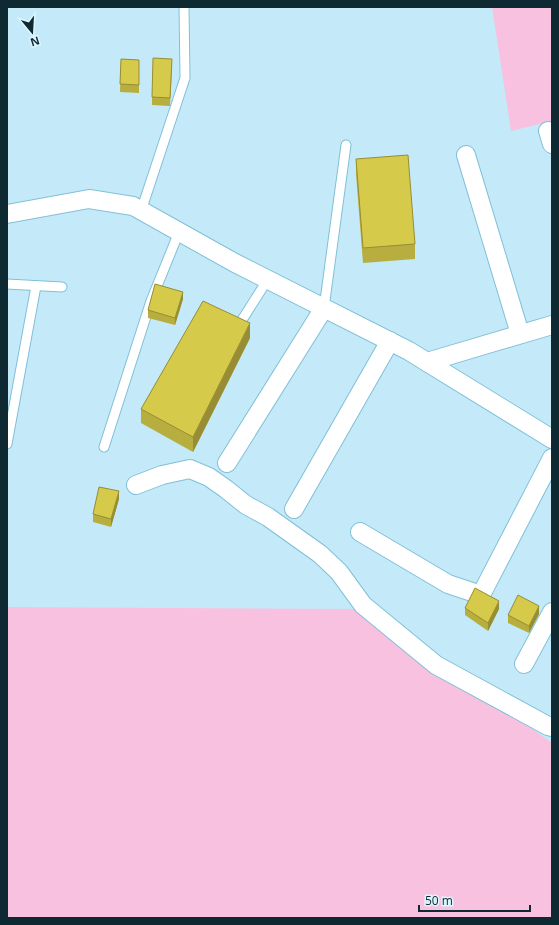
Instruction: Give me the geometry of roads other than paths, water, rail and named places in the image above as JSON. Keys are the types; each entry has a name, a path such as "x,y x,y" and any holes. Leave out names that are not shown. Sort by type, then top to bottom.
{"street":[{"path":"466,155 520,334"},
{"path":"7,214 89,198 132,206 235,263 409,351 552,439"},
{"path":"227,463 324,308"},
{"path":"427,362 552,325"},
{"path":"294,509 390,341"},
{"path":"360,532 448,584 481,595 552,458"},
{"path":"136,485 162,475 190,469 209,477 246,506 268,517 320,554 339,572 363,605 436,665 552,727"},
{"path":"524,664 552,612"}],"lane":[{"path":"140,210 185,78 184,7"},
{"path":"324,308 346,144"},
{"path":"104,447 151,301 179,232"},
{"path":"242,320 268,279"},
{"path":"7,284 62,287"},
{"path":"7,444 36,286"}]}
